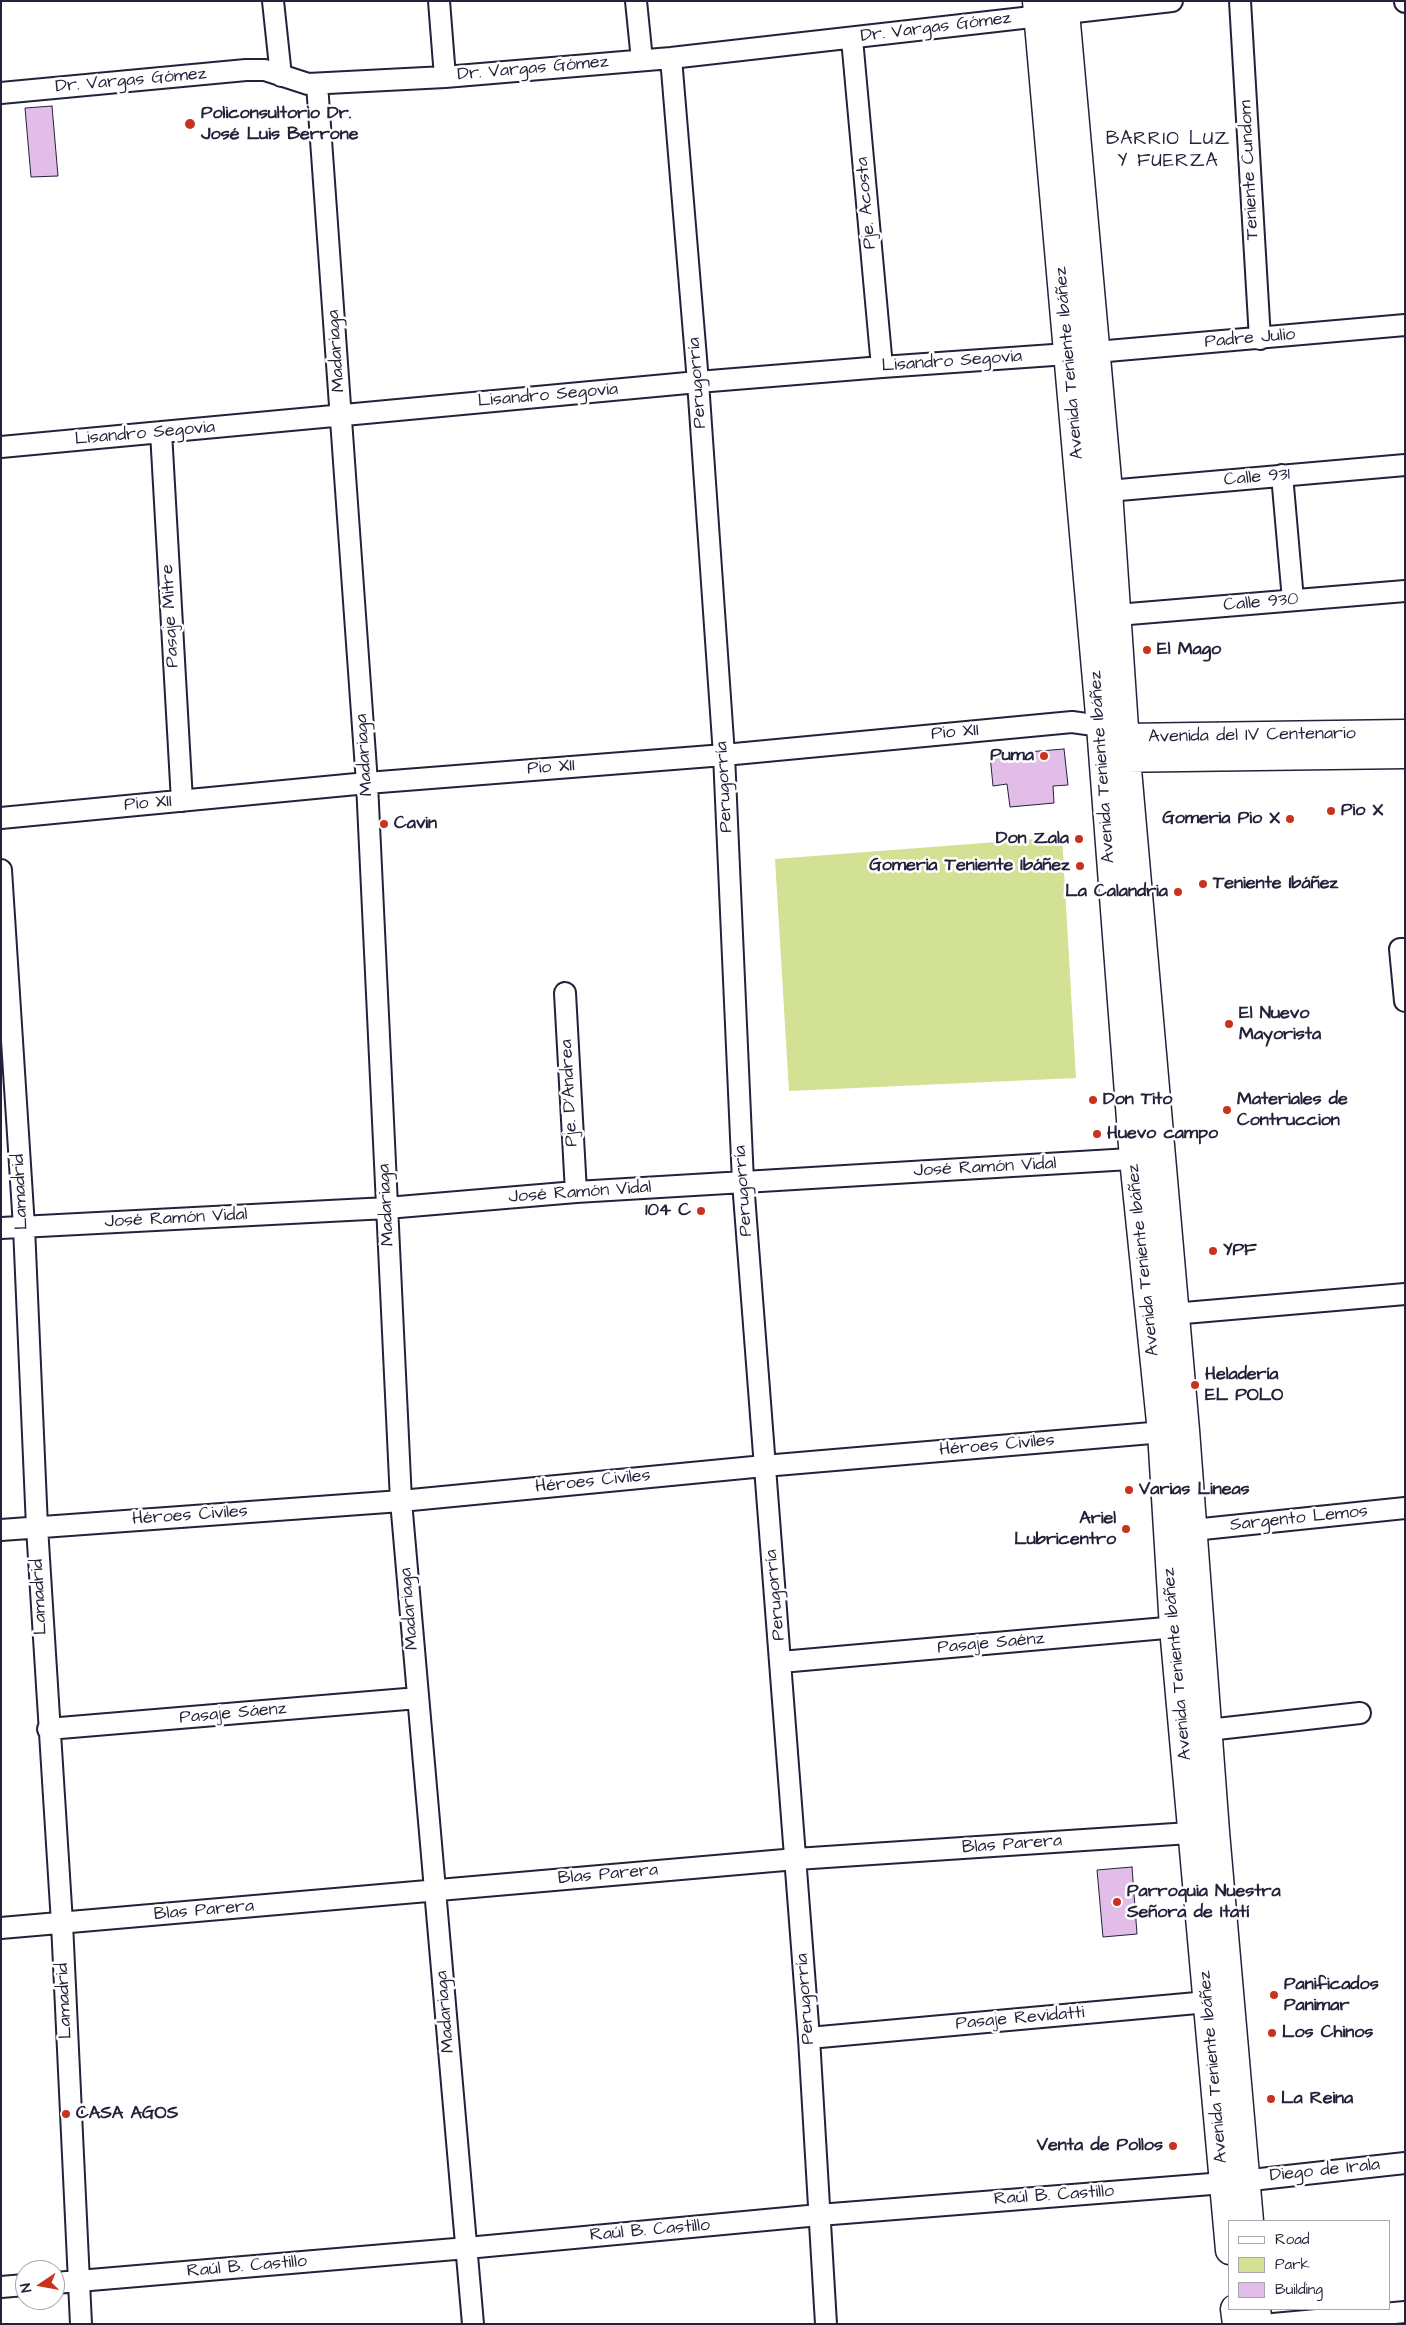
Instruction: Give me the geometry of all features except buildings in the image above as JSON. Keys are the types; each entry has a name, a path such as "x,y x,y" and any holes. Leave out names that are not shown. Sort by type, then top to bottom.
{"main road":[{"name":"Avenida Teniente Ibáñez","path":"1052,8 1096,352 1108,491 1117,615 1114,745"},
{"name":"Avenida Teniente Ibáñez","path":"1052,8 1069,354 1114,745 1147,1158 1173,1431 1187,1626 1220,2001 1234,2182 1232,2220"},
{"name":"Avenida del IV Centenario","path":"1114,745 1405,734"},
{"name":"Avenida del IV Centenario","path":"1114,745 1405,754"},
{"name":"Avenida Teniente Ibáñez","path":"1173,1431 1193,1530 1187,1626 1208,1730 1204,1832"},
{"name":"Avenida Teniente Ibáñez","path":"1234,2182 1249,2220"},
{"path":"1235,2310 1236,2324"},
{"path":"1256,2310 1258,2324"}],"street":[{"path":"272,1 281,76"},
{"path":"439,1 445,77"},
{"path":"636,1 642,60"},
{"name":"Dr. Vargas Gómez","path":"1,93 246,70 264,70 308,84 445,77 671,58 852,39 1052,8 1172,1"},
{"name":"Teniente Cundom","path":"1240,1 1260,339"},
{"name":"Pje. Acosta","path":"852,39 882,366"},
{"name":"Perugorría","path":"671,58 698,382 724,755 743,1182 764,1466 782,1662 809,2038 826,2324"},
{"name":"Madariaga","path":"316,84 367,782 401,1501 473,2324"},
{"name":"Padre Julio","path":"1096,352 1405,325"},
{"name":"Lisandro Segovia","path":"1,447 882,366 1096,352"},
{"name":"Pasaje Mitre","path":"160,432 182,801"},
{"name":"Calle 931","path":"1108,491 1405,465"},
{"path":"1282,476 1293,600"},
{"name":"Calle 930","path":"1117,615 1405,591"},
{"name":"Pio XII","path":"1,818 367,782 724,755 1072,722 1114,745"},
{"name":"Lamadrid","path":"1,870 24,1227 36,1527 62,1923 81,2324"},
{"path":"1403,949 1405,1001"},
{"name":"Pje. D'Andrea","path":"564,993 576,1192"},
{"name":"José Ramón Vidal","path":"1,1228 388,1208 576,1192 1147,1158"},
{"path":"1162,1315 1405,1294"},
{"name":"Héroes Civiles","path":"1,1530 401,1501 764,1466 1173,1431"},
{"name":"Sargento Lemos","path":"1193,1530 1405,1508"},
{"name":"Pasaje Saénz","path":"782,1662 1187,1626"},
{"name":"Pasaje Sáenz","path":"48,1729 418,1698"},
{"path":"1208,1730 1360,1713"},
{"name":"Blas Parera","path":"1,1928 796,1859 1204,1832"},
{"name":"Pasaje Revidatti","path":"809,2038 1220,2001"},
{"name":"Diego de Irala","path":"1234,2182 1405,2163"},
{"name":"Raúl B. Castillo","path":"65,2283 819,2215 1234,2182"},
{"path":"1,2287 15,2286"},
{"path":"1274,2324 1405,2312"}],"green space":[{"path":"1062,837 1076,1078 789,1091 775,859"}],"place":[{"name":"Policonsultorio Dr. José Luis Berrone","path":"190,124"},
{"name":"El Mago","path":"1147,650"},
{"name":"Puma","path":"1044,756"},
{"name":"Pio X","path":"1331,811"},
{"name":"Gomeria Pio X","path":"1290,819"},
{"name":"Cavin","path":"384,824"},
{"name":"Don Zala","path":"1079,839"},
{"name":"Gomeria Teniente Ibáñez","path":"1080,866"},
{"name":"Teniente Ibáñez","path":"1203,884"},
{"name":"La Calandria","path":"1178,892"},
{"name":"El Nuevo Mayorista","path":"1229,1024"},
{"name":"Don Tito","path":"1093,1100"},
{"name":"Materiales de Contruccion","path":"1227,1110"},
{"name":"Huevo campo","path":"1097,1134"},
{"name":"104 C","path":"701,1211"},
{"name":"YPF","path":"1213,1251"},
{"name":"Heladería EL POLO","path":"1195,1385"},
{"name":"Varias Lineas","path":"1129,1490"},
{"name":"Ariel Lubricentro","path":"1126,1529"},
{"name":"Parroquia Nuestra Señora de Itatí","path":"1117,1902"},
{"name":"Panificados Panimar","path":"1274,1995"},
{"name":"Los Chinos","path":"1272,2033"},
{"name":"La Reina","path":"1271,2099"},
{"name":"CASA AGOS","path":"66,2114"},
{"name":"Venta de Pollos","path":"1173,2146"}],"district":[{"name":"BARRIO LUZ Y FUERZA","path":"1168,151"}]}
